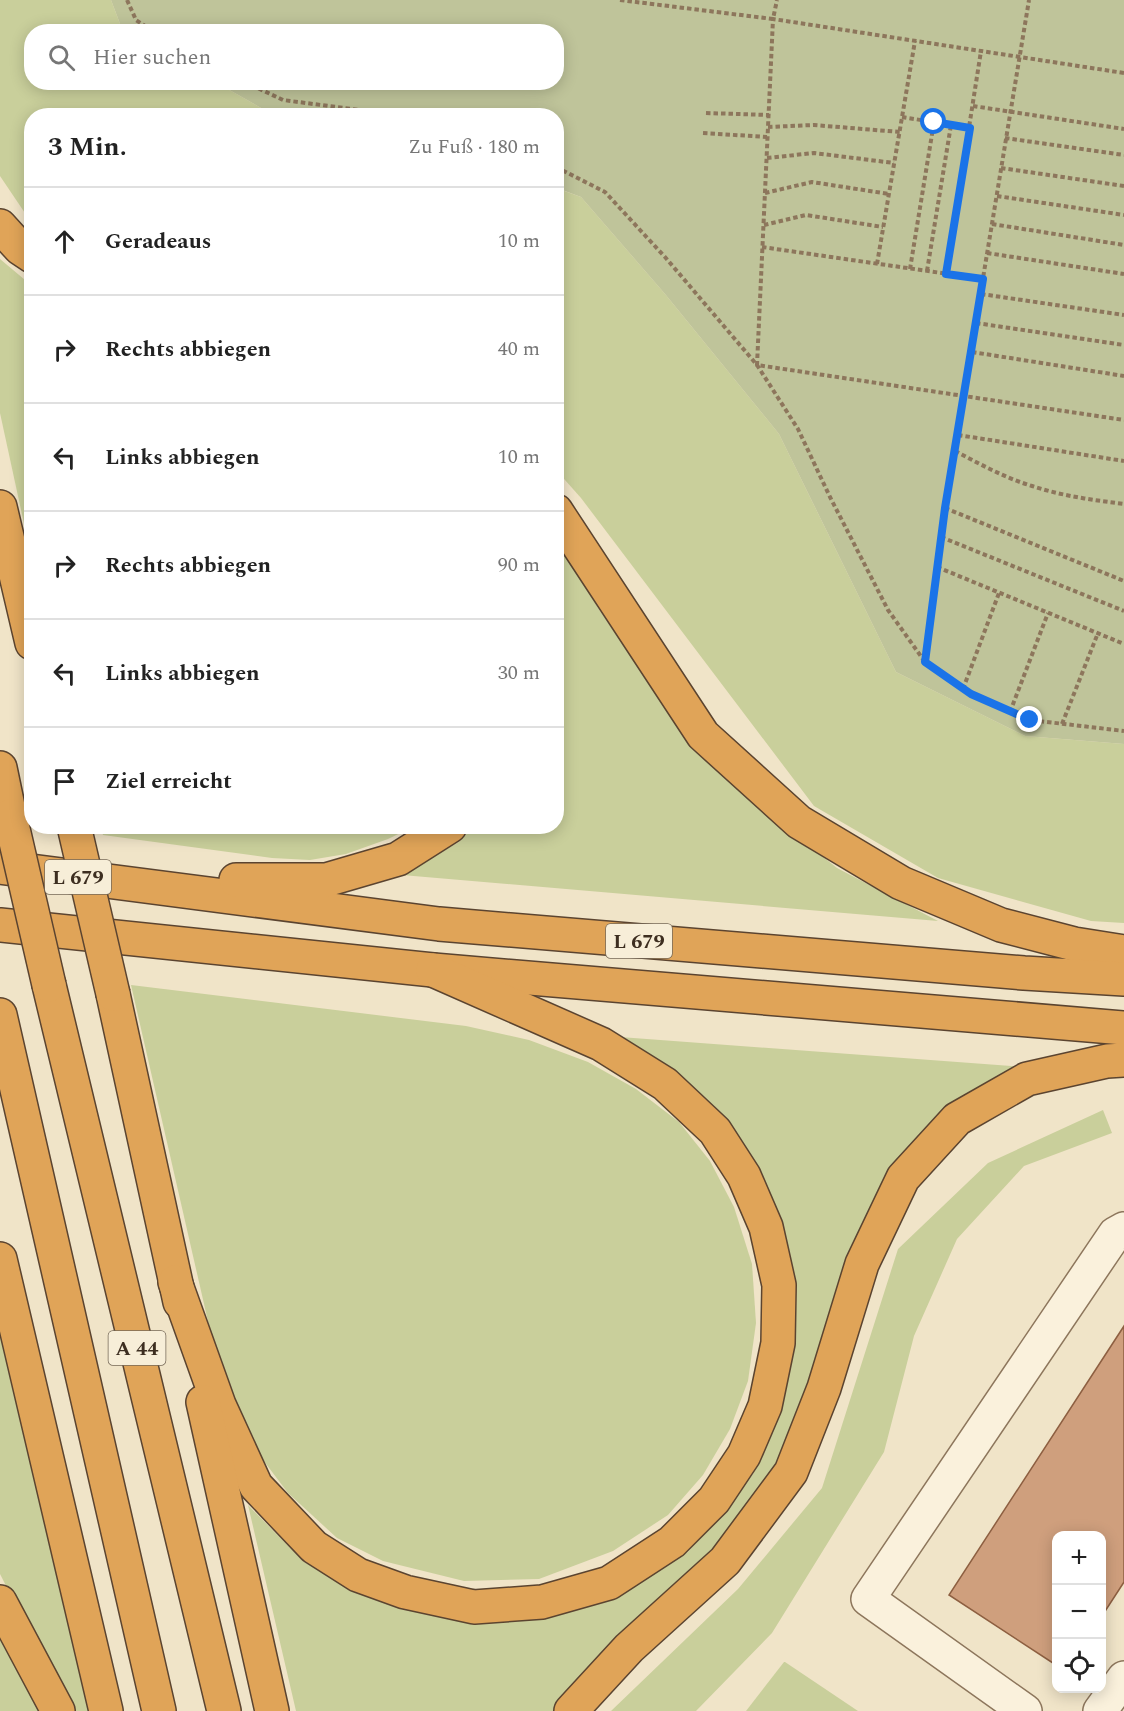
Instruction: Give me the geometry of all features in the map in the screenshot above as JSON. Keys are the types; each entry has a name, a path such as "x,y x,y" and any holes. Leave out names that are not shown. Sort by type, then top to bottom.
{"highway":[{"path":"0,226 24,251"},
{"path":"0,507 24,609"},
{"path":"564,523 703,735 799,822 901,883 1001,925 1074,944 1124,952"},
{"name":"A 44","path":"0,768 49,985 224,1711"},
{"path":"76,834 272,1711"},
{"path":"156,887 240,880 326,880 398,859 437,834"},
{"name":"L 679","path":"0,867 439,924 1012,972 1124,979"},
{"name":"L 679","path":"4,925 433,970 1124,1028"},
{"path":"176,1282 219,1405 256,1486 314,1547 358,1575 405,1592 474,1606 542,1602 609,1583 672,1542 714,1500 744,1455 765,1406 778,1343 778,1285 766,1227 744,1176 715,1131 665,1084 601,1044 433,970"},
{"name":"A 44","path":"0,1015 159,1711"},
{"path":"571,1711 629,1648 725,1561 790,1472 824,1388 862,1264 903,1178 957,1119 1027,1079 1107,1061 1124,1060"},
{"path":"0,1259 106,1711"},
{"path":"0,1602 57,1711"}],"lane":[{"path":"1024,1711 868,1599 1115,1234 1124,1229"},
{"path":"1100,1711 1124,1678"}],"path":[{"path":"127,0 136,20 142,24"},
{"path":"620,0 773,19 1124,73"},
{"path":"757,364 773,19 777,0"},
{"path":"925,662 945,508 1029,0"},
{"path":"877,264 915,41"},
{"path":"946,274 981,51"},
{"path":"262,90 283,100 344,108"},
{"path":"973,106 1124,129"},
{"path":"706,113 769,116"},
{"path":"902,117 970,128"},
{"path":"910,269 934,122"},
{"path":"768,127 814,124 900,132"},
{"path":"927,271 951,125"},
{"path":"703,133 767,137"},
{"path":"1005,138 1124,155"},
{"path":"766,159 814,153 894,163"},
{"path":"1001,168 1124,186"},
{"path":"564,170 605,192 665,257 757,364 798,429 888,610 925,662 963,689 1030,720 1124,731"},
{"path":"765,193 812,182 889,194"},
{"path":"997,195 1124,215"},
{"path":"764,225 806,215 884,227"},
{"path":"992,224 1124,244"},
{"path":"762,248 983,279"},
{"path":"987,253 1124,274"},
{"path":"981,294 1124,315"},
{"path":"976,323 1124,345"},
{"path":"972,352 1124,376"},
{"path":"757,364 1124,420"},
{"path":"958,435 1124,461"},
{"path":"955,451 1031,486 1069,496 1124,504"},
{"path":"945,508 1124,581"},
{"path":"941,537 1124,610"},
{"path":"937,567 1124,644"},
{"path":"963,689 999,593"},
{"path":"1010,712 1048,613"},
{"path":"1062,724 1098,633"}],"green space":[{"path":"0,0 111,0 120,24 24,24 24,90 229,90 261,108 24,108 24,212 0,176"},
{"path":"111,0 1124,0 1124,744 1025,736 896,672 779,434 665,294 581,197 564,191 564,108 261,108 229,90 564,90 564,24 120,24"},
{"path":"564,191 581,197 665,294 779,434 896,672 1025,736 1124,744 1124,923 1091,921 938,878 814,806 581,498 564,479"},
{"path":"0,259 24,279 24,524 0,413"},
{"path":"564,552 600,611 671,715 747,796 837,868 938,921 402,875 459,842 466,834 564,834"},
{"path":"398,834 346,854 310,860 272,858 103,835"},
{"path":"131,985 466,1026 529,1040 588,1062 636,1089 679,1122 710,1161 734,1207 752,1264 756,1323 748,1381 730,1429 703,1475 668,1515 613,1551 539,1579 464,1581 383,1561 337,1538 288,1493 260,1456 235,1407 215,1352"},
{"path":"620,1037 1025,1067 917,1139 799,1418 764,1487 714,1550 555,1711 296,1711 248,1505 304,1562 369,1595 604,1599 688,1552 753,1474 789,1376 794,1299 790,1253 768,1191"},
{"path":"1103,1110 1112,1133 1024,1166 957,1239 914,1336 884,1452 772,1633 696,1711 611,1711 738,1589 822,1488 898,1249 988,1163"},
{"path":"0,1328 95,1711 70,1711 0,1574"},
{"path":"0,1615 53,1711 0,1711"},
{"path":"785,1662 858,1711 746,1711"}],"building":[{"path":"1124,1326 1124,1582 1106,1610 1106,1531 1052,1531 1052,1662 949,1595"}],"route":[{"path":"934,122 970,128 946,274 983,279 945,508 925,662 971,694 1030,720"}]}
